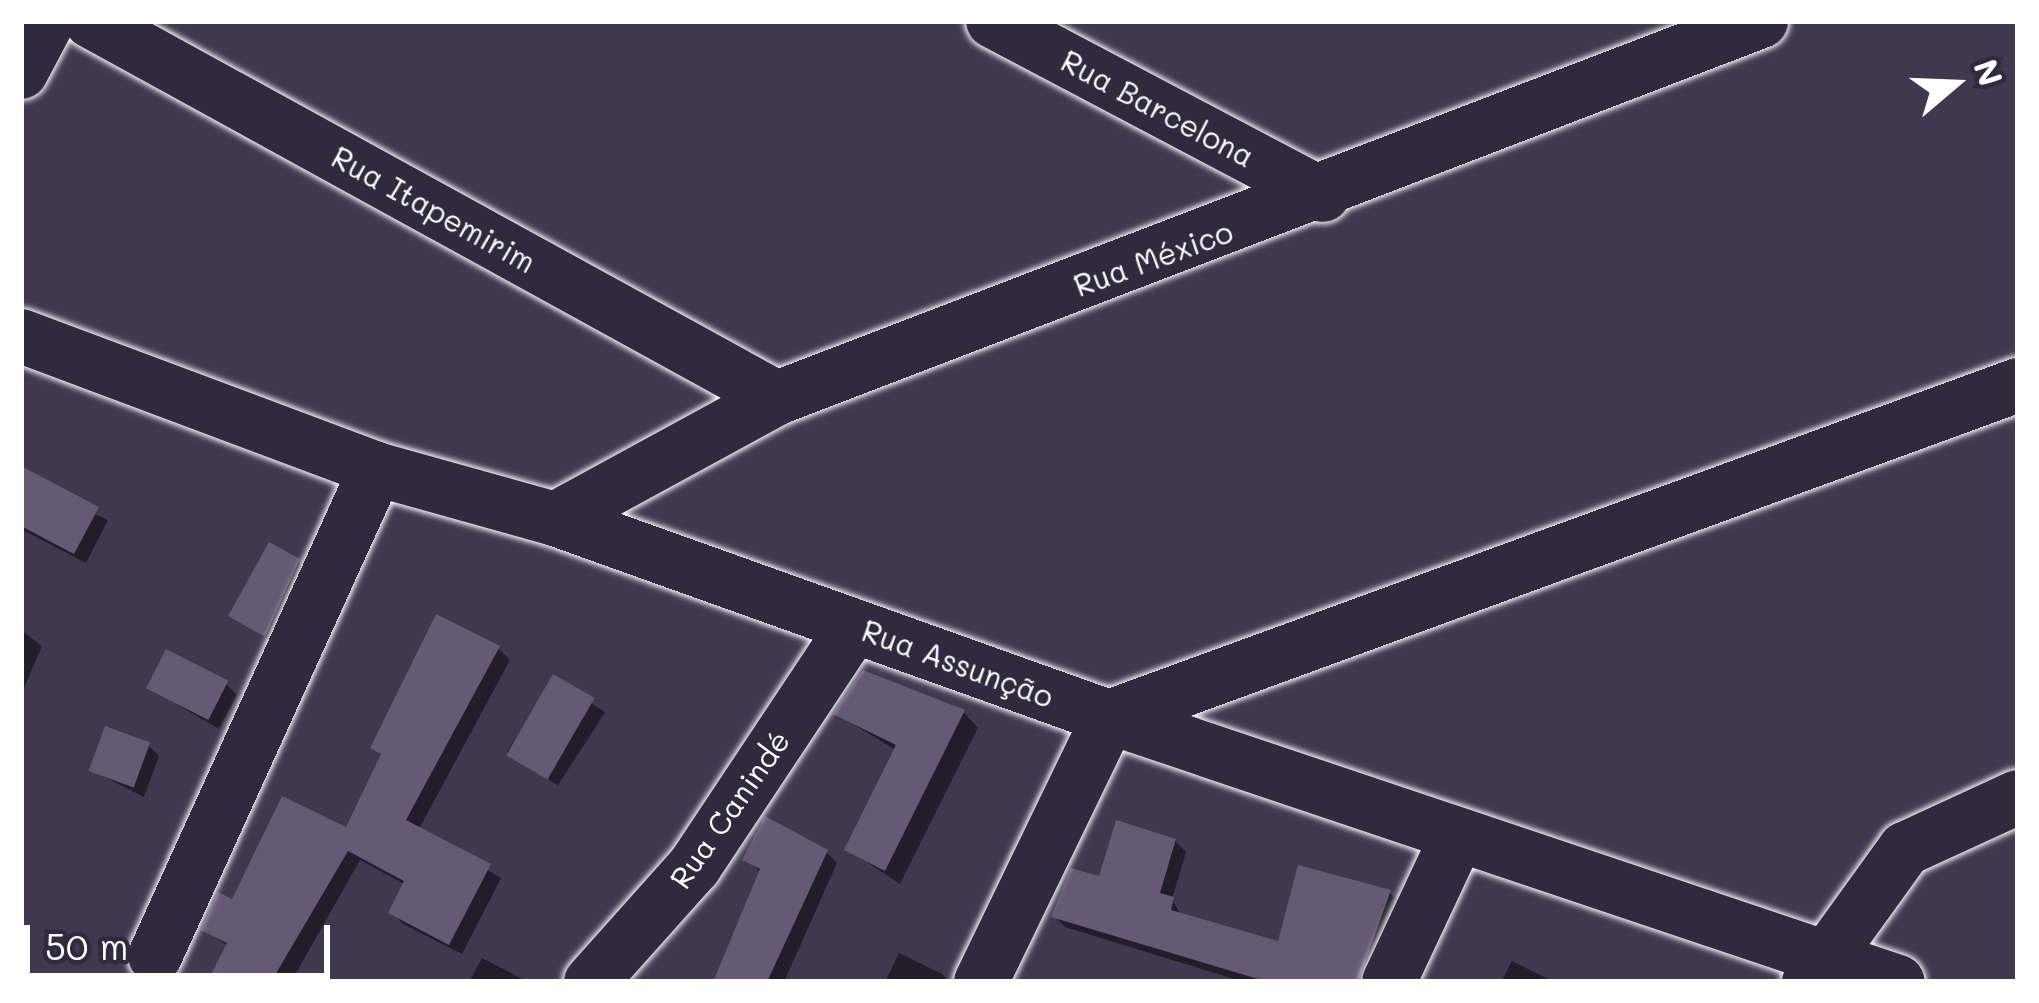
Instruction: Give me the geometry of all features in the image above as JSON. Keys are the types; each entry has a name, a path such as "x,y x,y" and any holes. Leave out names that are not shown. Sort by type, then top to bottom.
{"street":[{"path":"21,72 47,21"},
{"name":"Rua Itapemirim","path":"91,21 777,398"},
{"name":"Rua Barcelona","path":"994,21 1323,195"},
{"name":"Rua México","path":"556,519 777,398 1323,195 1761,21"},
{"name":"Rua Assunção","path":"25,349 376,469 556,519 1109,718 1458,835 1816,968 1898,982"},
{"path":"981,982 1109,718 2018,385"},
{"path":"155,956 376,469"},
{"name":"Rua Canindé","path":"591,982 694,867 854,626"},
{"path":"1816,968 1905,849 2018,796"},
{"path":"1389,982 1458,835"}],"building":[{"path":"21,466 99,507 74,554 21,526"},
{"path":"269,542 300,559 265,637 228,616"},
{"path":"436,614 500,646 406,820 491,864 449,945 388,913 404,881 348,851 271,982 207,982 227,943 201,930 218,892 232,899 282,796 346,827 381,754 370,748"},
{"path":"166,649 228,681 208,720 146,688"},
{"path":"863,670 965,710 885,871 844,850 896,745 833,714"},
{"path":"553,674 595,698 548,779 506,755"},
{"path":"105,726 150,742 134,788 89,771"},
{"path":"765,816 828,850 767,982 713,982 760,869 742,860"},
{"path":"1116,820 1176,839 1160,893 1174,897 1171,910 1278,941 1298,865 1391,890 1358,982 1268,982 1051,917 1071,868 1099,876"}]}
